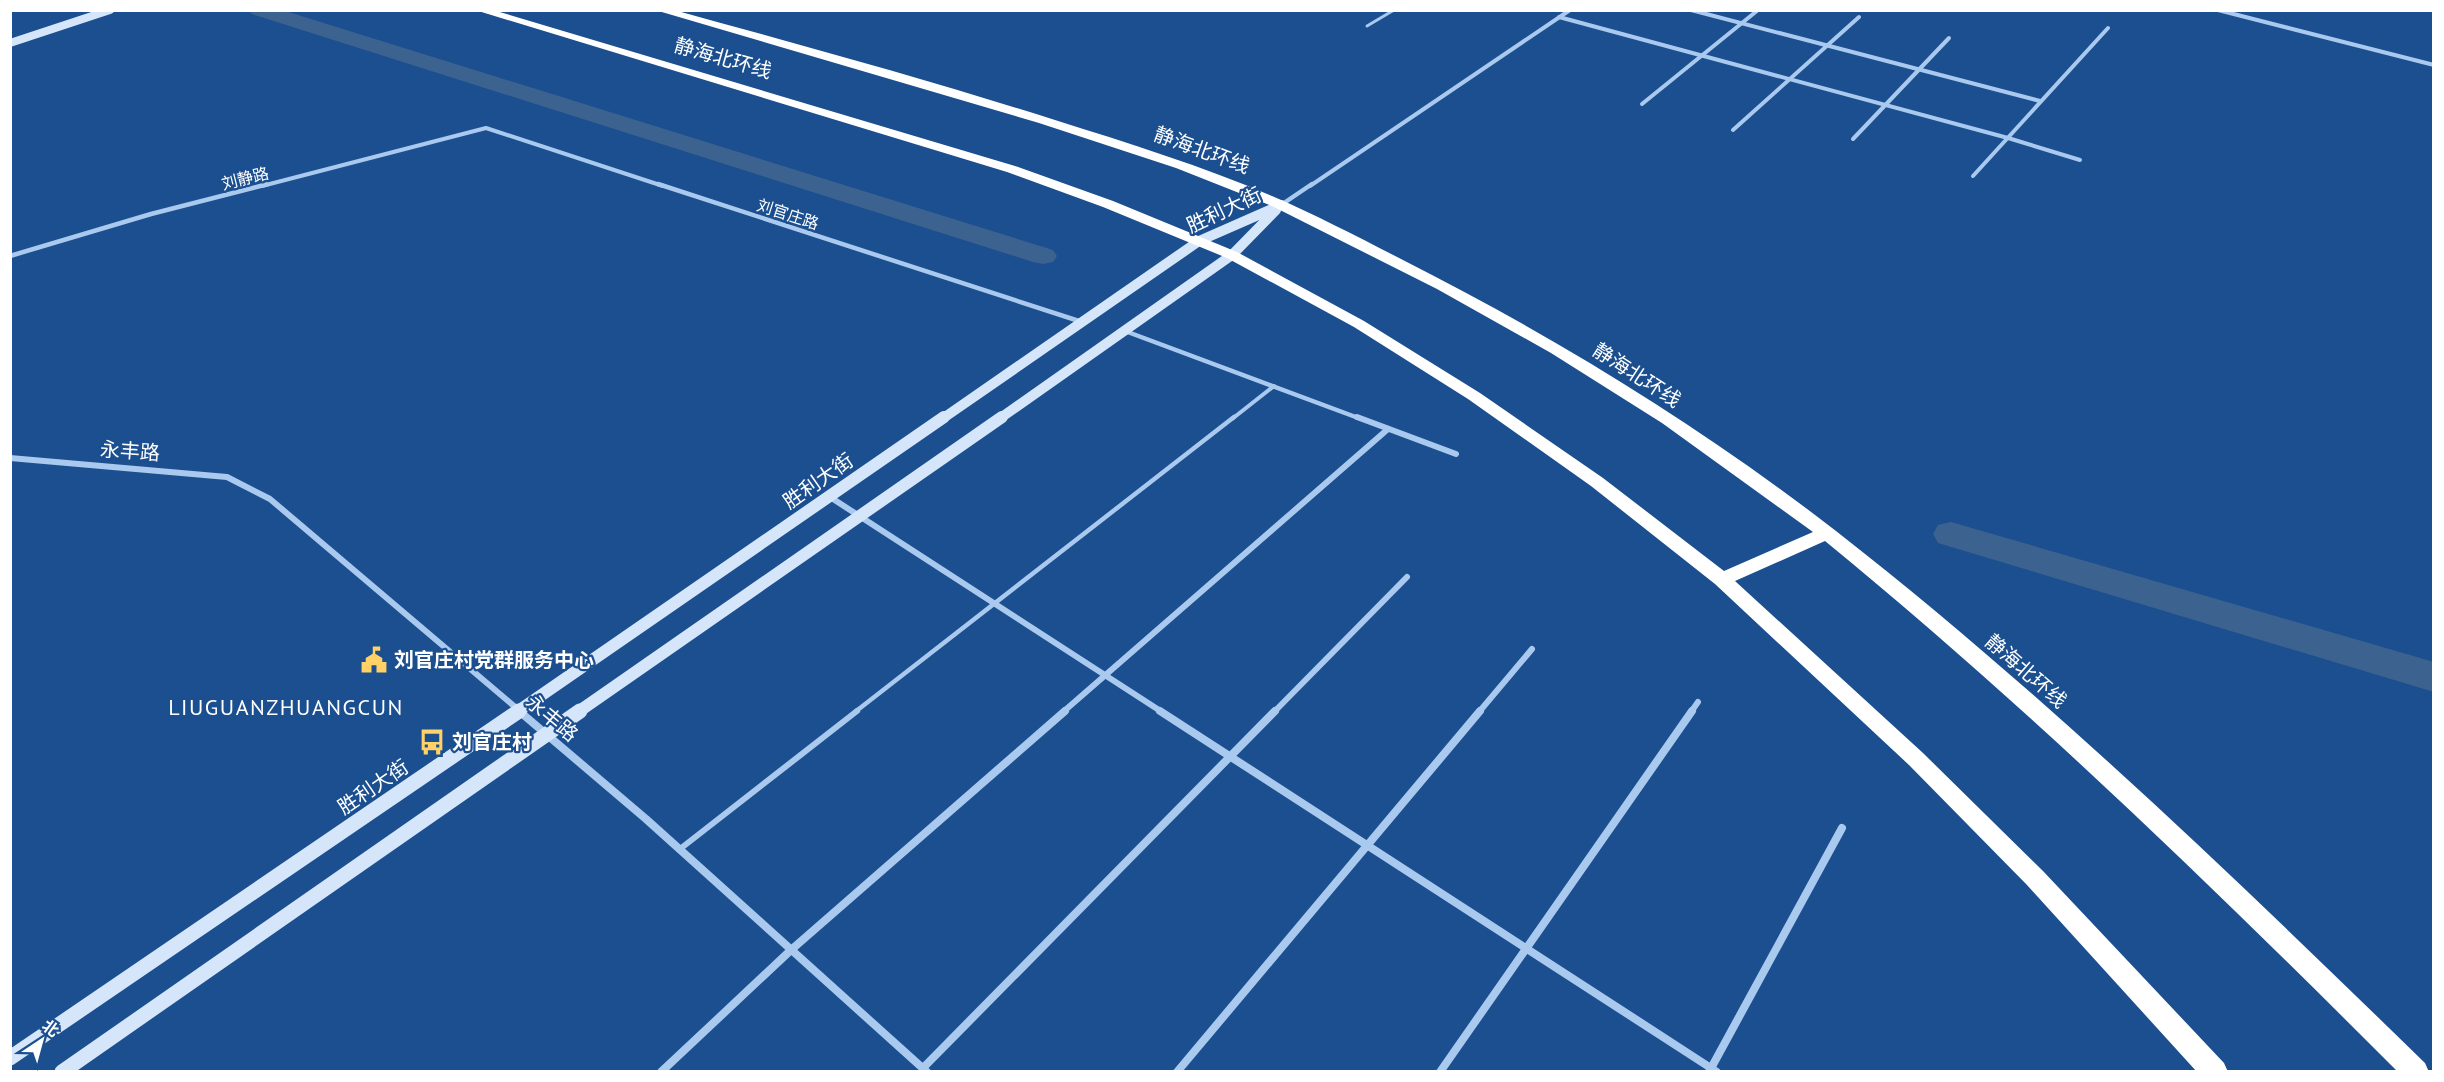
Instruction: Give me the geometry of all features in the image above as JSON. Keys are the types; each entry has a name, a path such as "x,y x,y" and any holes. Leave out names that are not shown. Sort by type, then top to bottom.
{"highway":[{"name":"静海北环线","path":"480,10 938,146 1032,177 1199,240 1232,255 1359,324 1474,396 1597,482 1722,579 1916,759 2035,878 2215,1071"},
{"name":"静海北环线","path":"660,10 928,85 1057,124 1189,169 1281,205 1431,279 1611,383 1762,485 1930,617 2099,766 2227,884 2416,1071"},
{"path":"1722,579 1826,533"}],"main road":[{"path":"10,43 110,10"},
{"name":"胜利大街","path":"10,1058 519,711 1199,240 1281,205"},
{"name":"胜利大街","path":"62,1071 545,733 861,517 1232,255 1281,205"}],"street":[{"path":"1281,205 1570,10"},
{"path":"1691,10 2040,101"},
{"path":"1642,104 1758,10"},
{"path":"2218,10 2433,65"},
{"path":"1558,17 2008,138 2080,160"},
{"path":"1733,130 1859,17"},
{"path":"1973,176 2108,28"},
{"path":"1853,140 1949,38"},
{"name":"刘静路","path":"10,256 151,214 486,128"},
{"name":"刘官庄路","path":"486,128 1083,322"},
{"path":"1125,331 1456,454"},
{"path":"661,1071 791,950 1388,429"},
{"name":"永丰路","path":"10,458 227,477 270,499 679,849 925,1070"},
{"path":"829,497 1712,1070 1842,828"},
{"path":"925,1070 1407,577"},
{"path":"1177,1071 1532,649"},
{"path":"1440,1071 1698,702"}],"lane":[{"path":"1367,26 1394,10"},
{"path":"679,849 1274,386"}],"waterway":[{"path":"259,10 1043,256"},
{"path":"1951,534 2434,677"}],"place":[{"name":"刘官庄村党群服务中心","path":"374,660"},
{"name":"刘官庄村","path":"432,742"}],"district":[{"name":"LIUGUANZHUANGCUN","path":"286,707"}]}
